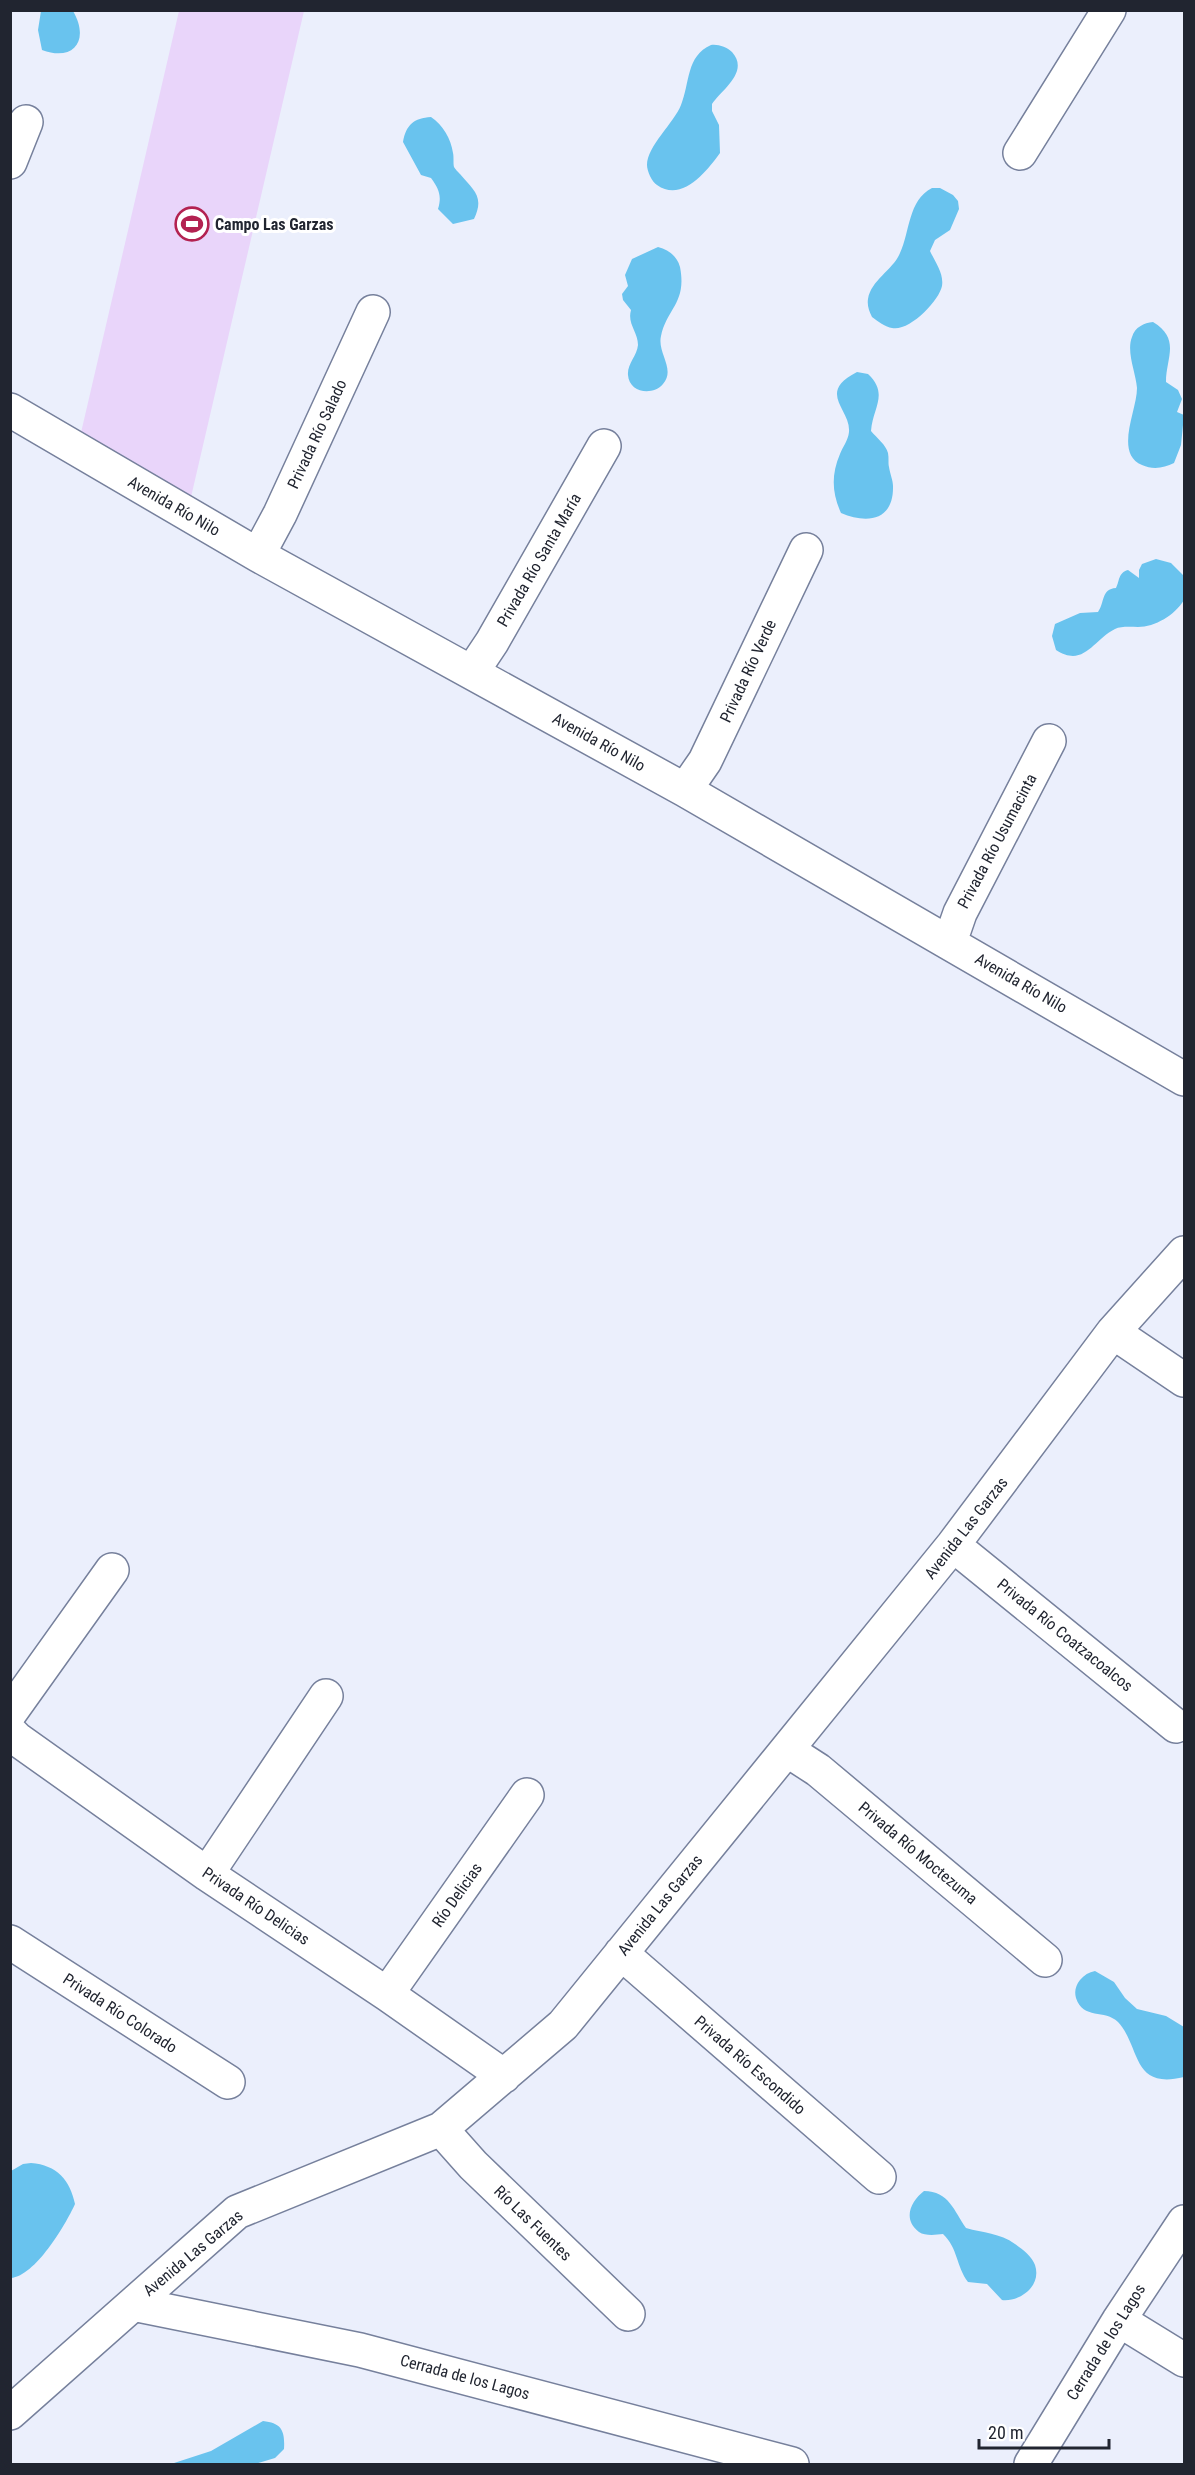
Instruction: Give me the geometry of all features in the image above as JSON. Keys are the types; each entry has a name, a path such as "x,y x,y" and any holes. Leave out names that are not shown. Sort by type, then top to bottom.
{"street":[{"path":"1020,153 1109,10"},
{"path":"10,162 26,122"},
{"name":"Privada Río Salado","path":"258,555 280,514 374,312"},
{"name":"Avenida Río Nilo","path":"10,410 258,555 685,790 1185,1078"},
{"name":"Privada Río Santa María","path":"472,672 492,642 604,446"},
{"name":"Privada Río Verde","path":"685,790 705,761 806,550"},
{"name":"Privada Río Usumacinta","path":"950,942 960,913 1049,741"},
{"name":"Avenida Las Garzas","path":"10,2414 237,2212 441,2129 563,2025 953,1545 1113,1332 1185,1253"},
{"path":"1113,1332 1185,1380"},
{"name":"Privada Río Coatzacoalcos","path":"953,1545 1176,1726"},
{"path":"10,1713 112,1570"},
{"path":"207,1874 326,1696"},
{"name":"Privada Río Delicias","path":"10,1732 207,1874 387,1994 504,2076"},
{"name":"Privada Río Moctezuma","path":"787,1750 819,1770 1045,1960"},
{"name":"Río Delicias","path":"387,1994 527,1795"},
{"name":"Privada Río Colorado","path":"11,1946 228,2082"},
{"name":"Privada Río Escondido","path":"621,1953 879,2177"},
{"name":"Río Las Fuentes","path":"441,2129 473,2165 628,2314"},
{"name":"Cerrada de los Lagos","path":"1031,2464 1119,2320 1185,2222"},
{"name":"Cerrada de los Lagos","path":"133,2304 360,2350 792,2464"},
{"path":"1119,2320 1185,2360"}],"shaded area":[{"name":"Campo Las Garzas","path":"179,11 304,11 191,497 80,437"}],"water":[{"path":"41,11 73,11 80,31 76,46 63,53 42,50 38,30"},
{"path":"711,45 719,45 730,50 737,59 738,67 732,80 712,104 712,111 719,125 720,153 693,182 684,188 666,190 652,179 647,167 648,158 656,142 678,112 693,63 703,50"},
{"path":"431,117 443,128 448,138 452,148 454,167 476,194 478,205 474,219 453,224 438,209 440,196 436,186 431,178 421,175 403,142 406,131 415,121"},
{"path":"932,188 940,188 953,195 958,201 959,209 950,230 935,240 930,251 940,272 942,286 935,299 922,314 907,325 892,328 872,317 868,304 870,292 897,259 914,208 924,193"},
{"path":"658,247 669,252 677,260 680,267 681,289 664,326 660,342 668,373 659,388 642,391 632,386 629,381 629,367 638,345 630,320 631,310 623,300 622,294 628,286 625,275 632,259"},
{"path":"1153,322 1167,335 1170,349 1166,382 1178,390 1182,399 1177,412 1184,415 1181,445 1174,463 1154,468 1146,467 1134,459 1129,451 1128,441 1137,388 1130,343 1138,328"},
{"path":"857,372 868,374 878,388 878,401 871,431 887,450 893,484 889,507 884,513 869,519 841,513 834,484 837,462 849,432 837,394 845,380"},
{"path":"1156,559 1171,563 1184,576 1184,600 1175,611 1151,625 1115,629 1081,654 1066,655 1056,650 1052,636 1055,624 1080,613 1098,612 1106,593 1116,588 1122,573 1128,570 1139,578 1142,564"},
{"path":"1095,1971 1114,1982 1125,1998 1137,2009 1166,2016 1184,2027 1184,2077 1167,2079 1155,2077 1146,2072 1118,2022 1113,2018 1089,2012 1079,2005 1075,1995 1077,1984 1085,1975"},
{"path":"31,2163 48,2167 61,2175 70,2188 75,2204 57,2237 39,2260 30,2269 11,2278 11,2171 23,2164"},
{"path":"924,2191 939,2194 945,2198 966,2228 1003,2238 1026,2253 1034,2262 1036,2273 1035,2280 1028,2291 1016,2298 1002,2300 987,2284 968,2282 948,2239 943,2234 921,2233 911,2222 912,2205"},
{"path":"263,2421 278,2426 283,2433 284,2449 275,2458 255,2464 171,2464 211,2451"}],"place":[{"name":"Campo Las Garzas","path":"192,224"}]}
